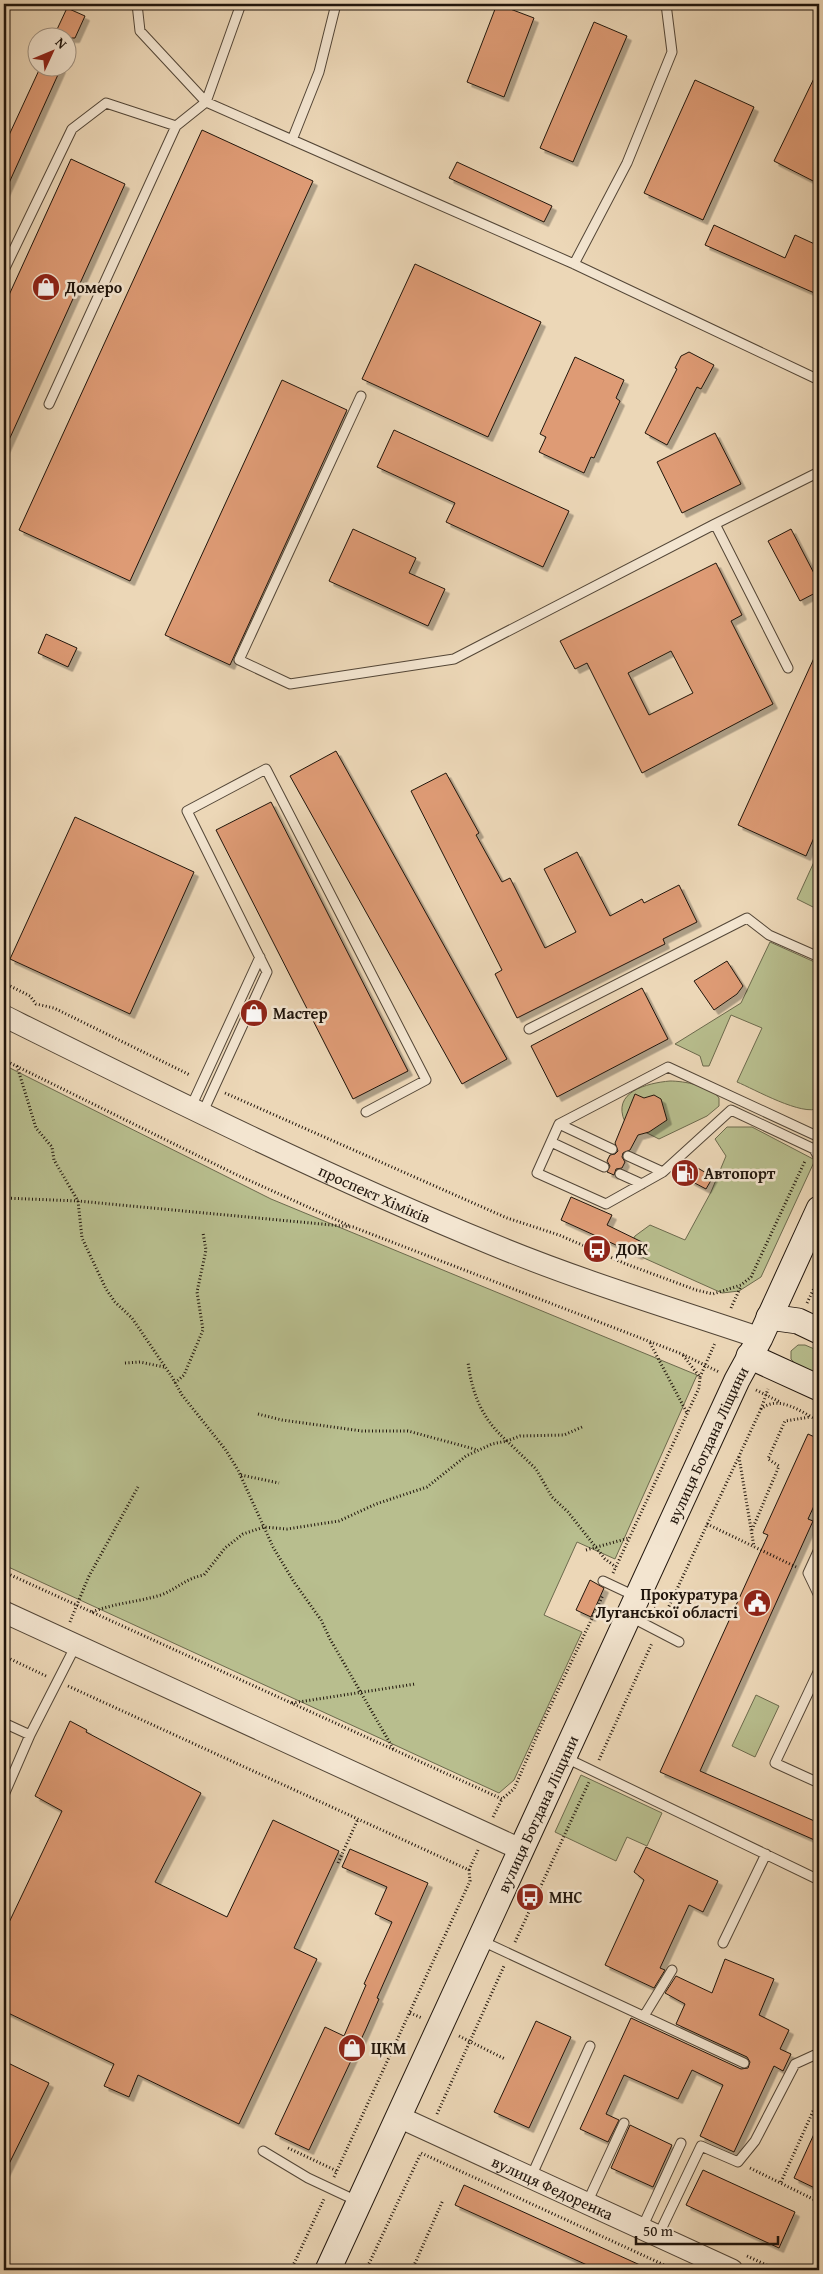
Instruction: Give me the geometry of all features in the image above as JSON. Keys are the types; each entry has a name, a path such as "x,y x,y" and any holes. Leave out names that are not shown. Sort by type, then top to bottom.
{"main road":[{"name":"вулиця Богдана Ліщини","path":"328,2270 633,1607 819,1209"},
{"name":"проспект Хіміків","path":"819,1331 798,1321 759,1337 819,1388"}],"street":[{"name":"проспект Хіміків","path":"4,1016 336,1178 495,1246 759,1337"},
{"path":"4,1612 522,1850"},
{"name":"вулиця Федоренка","path":"399,2117 650,2232 738,2262"}],"lane":[{"path":"138,4 140,31 206,102 574,264 819,380"},
{"path":"49,404 176,126 206,102 241,4"},
{"path":"292,140 319,72 336,4"},
{"path":"574,264 627,163 672,52 666,4"},
{"path":"4,270 72,129 106,103 176,126"},
{"path":"361,396 239,660 290,684 454,659 819,472"},
{"path":"715,524 788,668"},
{"path":"196,1111 214,1087 267,972 187,811 266,769 426,1080 366,1112"},
{"path":"529,1029 747,918 770,935 819,957"},
{"path":"196,1111 202,1081 260,957"},
{"path":"819,1137 668,1068 559,1124 537,1173 606,1204 663,1172 731,1110 811,1148 819,1158"},
{"path":"559,1124 612,1149"},
{"path":"551,1142 604,1166"},
{"path":"628,1156 663,1172"},
{"path":"620,1174 642,1184"},
{"path":"819,1549 808,1573 819,1596"},
{"path":"606,1582 657,1631 680,1642"},
{"path":"4,1795 30,1735 76,1645"},
{"path":"819,1670 775,1763 819,1783"},
{"path":"4,1723 30,1735"},
{"path":"564,1757 819,1880"},
{"path":"724,1943 766,1854"},
{"path":"480,1940 744,2063"},
{"path":"644,2016 672,1970"},
{"path":"530,2177 590,2046"},
{"path":"650,2232 701,2146 738,2162 755,2141 795,2064 819,2054"},
{"path":"587,2203 624,2123"},
{"path":"650,2232 681,2144"},
{"path":"263,2152 308,2178 360,2202"}],"path":[{"path":"4,983 30,996 36,1004 54,1008 202,1081"},
{"path":"4,1060 235,1174 353,1227 682,1354 700,1377 700,1388 616,1567 606,1582 514,1789 502,1799 4,1572"},
{"path":"17,1066 36,1128 52,1147 54,1160 78,1202 82,1238 103,1277 106,1289 115,1302 132,1318 176,1383 182,1395 220,1442 241,1475 284,1566 321,1620 330,1640 395,1750"},
{"path":"214,1087 507,1218 559,1235 626,1264 713,1294 741,1285 750,1277 811,1148"},
{"path":"4,1198 78,1202 353,1227"},
{"path":"176,1383 184,1375 203,1330 197,1292 206,1250 203,1233"},
{"path":"819,1282 819,1290"},
{"path":"650,1342 688,1413"},
{"path":"125,1363 140,1362 164,1367"},
{"path":"468,1362 471,1385 480,1407 492,1427 536,1469 552,1497 605,1559 616,1567"},
{"path":"445,2118 436,2114 706,1524 761,1409 769,1402 780,1402 819,1421"},
{"path":"258,1414 282,1420 362,1431 408,1432 478,1450"},
{"path":"752,1530 779,1466 768,1459 785,1421 811,1417"},
{"path":"91,1612 124,1602 161,1595 192,1577 204,1575 225,1548 243,1534 264,1527 287,1529 338,1521 376,1504 427,1487 466,1456 478,1450 520,1436 564,1435 582,1427"},
{"path":"739,1456 755,1547"},
{"path":"241,1475 279,1483"},
{"path":"78,1606 88,1578 138,1486"},
{"path":"706,1524 808,1573"},
{"path":"586,1550 629,1538"},
{"path":"4,1656 54,1680"},
{"path":"63,1684 469,1870 470,1881 291,2270"},
{"path":"291,1703 415,1684"},
{"path":"338,1864 358,1819"},
{"path":"470,2042 505,2059"},
{"path":"781,2182 819,2098"},
{"path":"288,2148 337,2171"},
{"path":"366,2270 421,2153 675,2270"},
{"path":"738,2162 819,2202"},
{"path":"412,2270 443,2200"},
{"path":"738,2262 777,2270"},
{"path":"814,2270 819,2266"}],"green space":[{"path":"819,851 819,910 797,899"},
{"path":"770,942 819,964 819,1108 812,1110 791,1106 737,1082 762,1028 731,1015 709,1066 703,1066 700,1056 675,1044 741,1003"},
{"path":"4,1065 271,1199 697,1375 615,1559 577,1542 544,1615 582,1632 514,1780 499,1793 4,1565"},
{"path":"670,1081 690,1083 710,1090 719,1098 719,1106 707,1116 659,1139 625,1122 622,1112 623,1103 627,1096 642,1087"},
{"path":"727,1127 752,1127 815,1160 761,1277 739,1291 722,1293 626,1250 635,1236 650,1225 685,1240 711,1192 726,1156 715,1139"},
{"path":"798,1345 805,1345 819,1351 819,1376 796,1365 791,1359 791,1351"},
{"path":"756,1695 779,1706 755,1757 732,1746"},
{"path":"581,1775 662,1813 647,1846 627,1837 616,1861 555,1832"}],"building":[{"path":"497,4 534,18 504,97 467,82"},
{"path":"67,8 85,16 78,31 78,28 58,28"},
{"path":"594,22 627,36 573,162 540,148"},
{"path":"819,68 819,184 774,161"},
{"path":"35,78 56,78 4,194 4,146"},
{"path":"695,80 754,107 703,220 644,193"},
{"path":"202,130 313,181 130,581 19,530"},
{"path":"71,159 125,184 4,451 4,306"},
{"path":"457,162 552,206 544,222 449,178"},
{"path":"714,225 785,258 795,235 819,246 819,295 705,245"},
{"path":"415,264 541,322 488,437 362,379"},
{"path":"689,352 714,365 701,389 697,387 667,445 645,433 677,369 675,368 681,356"},
{"path":"575,357 624,380 616,398 620,401 594,458 591,457 584,473 539,452 546,437 540,434"},
{"path":"282,380 347,410 230,665 165,635"},
{"path":"394,430 569,511 543,567 446,522 455,503 377,467"},
{"path":"715,433 741,484 682,513 657,462"},
{"path":"353,529 416,558 409,573 445,589 428,626 329,581"},
{"path":"791,529 819,583 819,591 800,601 768,541"},
{"path":"716,563 742,615 731,621 773,704 642,773 587,663 575,669 560,641","holes":["671,651 693,693 649,715 628,673"]},
{"path":"46,634 77,648 68,667 38,653"},
{"path":"819,647 819,826 806,856 738,825"},
{"path":"336,751 507,1059 462,1084 290,776"},
{"path":"446,773 479,833 476,835 502,882 510,878 545,948 576,932 544,869 577,852 610,916 642,899 644,903 679,885 697,922 663,939 665,944 517,1018 495,974 502,970 411,791"},
{"path":"271,802 408,1071 353,1099 216,830"},
{"path":"75,817 194,872 130,1014 10,959"},
{"path":"727,961 743,986 737,994 714,1010 694,981"},
{"path":"642,988 668,1039 557,1097 531,1046"},
{"path":"635,1094 644,1098 654,1095 661,1099 667,1120 649,1132 638,1135 630,1150 623,1153 622,1157 625,1162 622,1168 616,1169 614,1175 607,1172 610,1166 607,1161 610,1155 618,1151 615,1143"},
{"path":"696,1167 713,1177 706,1189 689,1180"},
{"path":"571,1197 612,1215 607,1225 644,1243 638,1255 561,1220"},
{"path":"808,1434 819,1439 819,1495 808,1519 813,1521 700,1771 819,1823 819,1842 660,1772 768,1535 763,1533"},
{"path":"590,1580 604,1588 591,1617 576,1610"},
{"path":"70,1721 87,1730 86,1732 201,1793 155,1882 227,1917 273,1820 339,1851 294,1948 317,1959 239,2124 138,2075 129,2097 104,2086 114,2064 4,2011 4,1933 62,1811 35,1796"},
{"path":"646,1847 718,1881 703,1912 689,1905 660,1968 665,1970 654,1988 605,1965 644,1880 634,1872"},
{"path":"350,1849 428,1883 377,1998 379,1999 365,2031 309,2150 275,2134 325,2027 344,2036 366,1985 364,1984 392,1922 375,1914 387,1887 342,1867"},
{"path":"725,1959 774,1979 759,2015 789,2030 780,2049 791,2054 783,2071 774,2066 734,2152 700,2136 723,2085 692,2070 678,2099 624,2075 606,2114 619,2120 608,2142 580,2129 631,2018 741,2069 748,2068 750,2062 747,2057 676,2024 685,2004 665,1993 676,1976 712,1993"},
{"path":"536,2021 571,2037 529,2128 494,2112"},
{"path":"4,2061 49,2083 4,2174"},
{"path":"819,2123 819,2190 794,2178"},
{"path":"630,2125 672,2145 653,2187 611,2168"},
{"path":"703,2170 795,2212 779,2248 686,2205"},
{"path":"464,2185 651,2270 598,2270 455,2205"}],"place":[{"name":"Домеро","path":"46,287"},
{"name":"Мастер","path":"254,1013"},
{"name":"Автопорт","path":"685,1173"},
{"name":"ДОК","path":"597,1249"},
{"name":"Прокуратура Луганської області","path":"757,1603"},
{"name":"МНС","path":"530,1897"},
{"name":"ЦКМ","path":"352,2048"}]}
